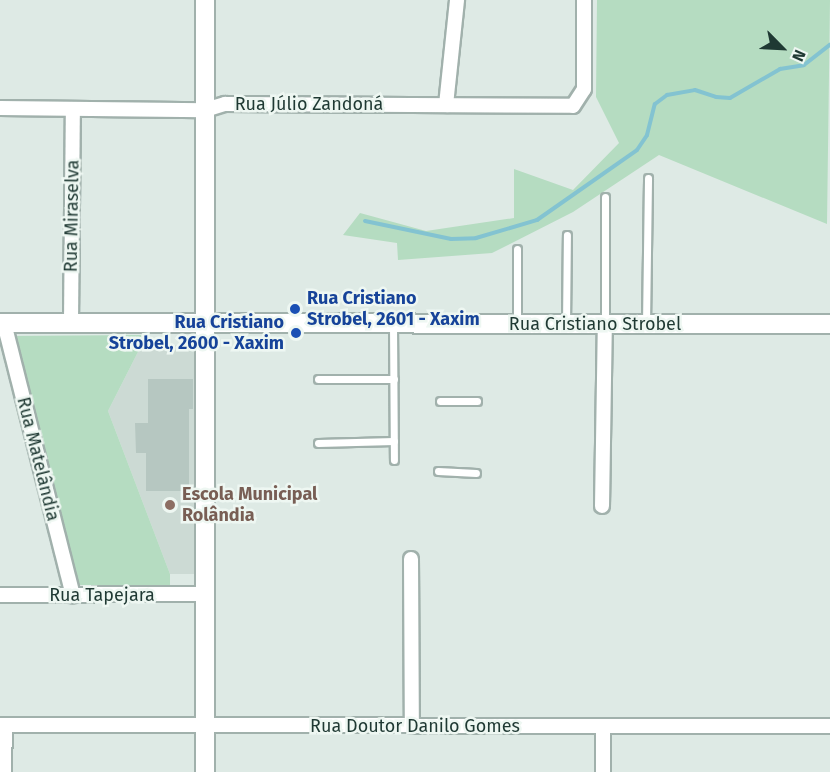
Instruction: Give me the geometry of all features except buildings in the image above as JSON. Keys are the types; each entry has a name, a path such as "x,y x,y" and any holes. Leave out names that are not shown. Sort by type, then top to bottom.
{"main road":[{"path":"205,0 205,772"},
{"name":"Rua Cristiano Strobel","path":"2,323 830,324"}],"street":[{"path":"446,105 457,0"},
{"name":"Rua Júlio Zandoná","path":"0,108 205,110 225,104 568,106 581,99 584,0"},
{"name":"Rua Miraselva","path":"71,323 73,109"},
{"name":"Rua Matelândia","path":"2,323 73,595"},
{"path":"602,506 605,324"},
{"path":"411,559 412,726"},
{"name":"Rua Tapejara","path":"0,595 205,594"},
{"path":"2,725 4,772"},
{"name":"Rua Doutor Danilo Gomes","path":"2,725 830,726"},
{"path":"603,726 603,772"}],"lane":[{"path":"646,324 648,178"},
{"path":"605,197 605,324"},
{"path":"566,324 567,235"},
{"path":"516,324 517,249"},
{"path":"393,323 394,460"},
{"path":"318,379 394,379"},
{"path":"440,401 477,401"},
{"path":"318,443 394,441"},
{"path":"438,471 476,473"}],"shaded area":[{"name":"Escola Municipal Rolândia","path":"195,345 197,574 170,574 108,411 141,346"}],"green space":[{"path":"597,0 830,0 827,224 659,155 573,212 492,253 398,260 397,243 343,235 360,213 426,231 514,218 514,169 573,190 619,143 596,97"},
{"path":"141,335 141,346 108,411 170,574 170,585 78,585 12,336"}],"waterway":[{"path":"365,221 451,239 476,238 537,220 637,150 647,135 655,104 667,95 695,90 716,97 730,98 780,69 804,65 830,45"}],"place":[{"name":"Rua Cristiano Strobel, 2601 - Xaxim","path":"295,309"},
{"name":"Rua Cristiano Strobel, 2600 - Xaxim","path":"296,333"},
{"name":"Escola Municipal Rolândia","path":"170,505"}]}
